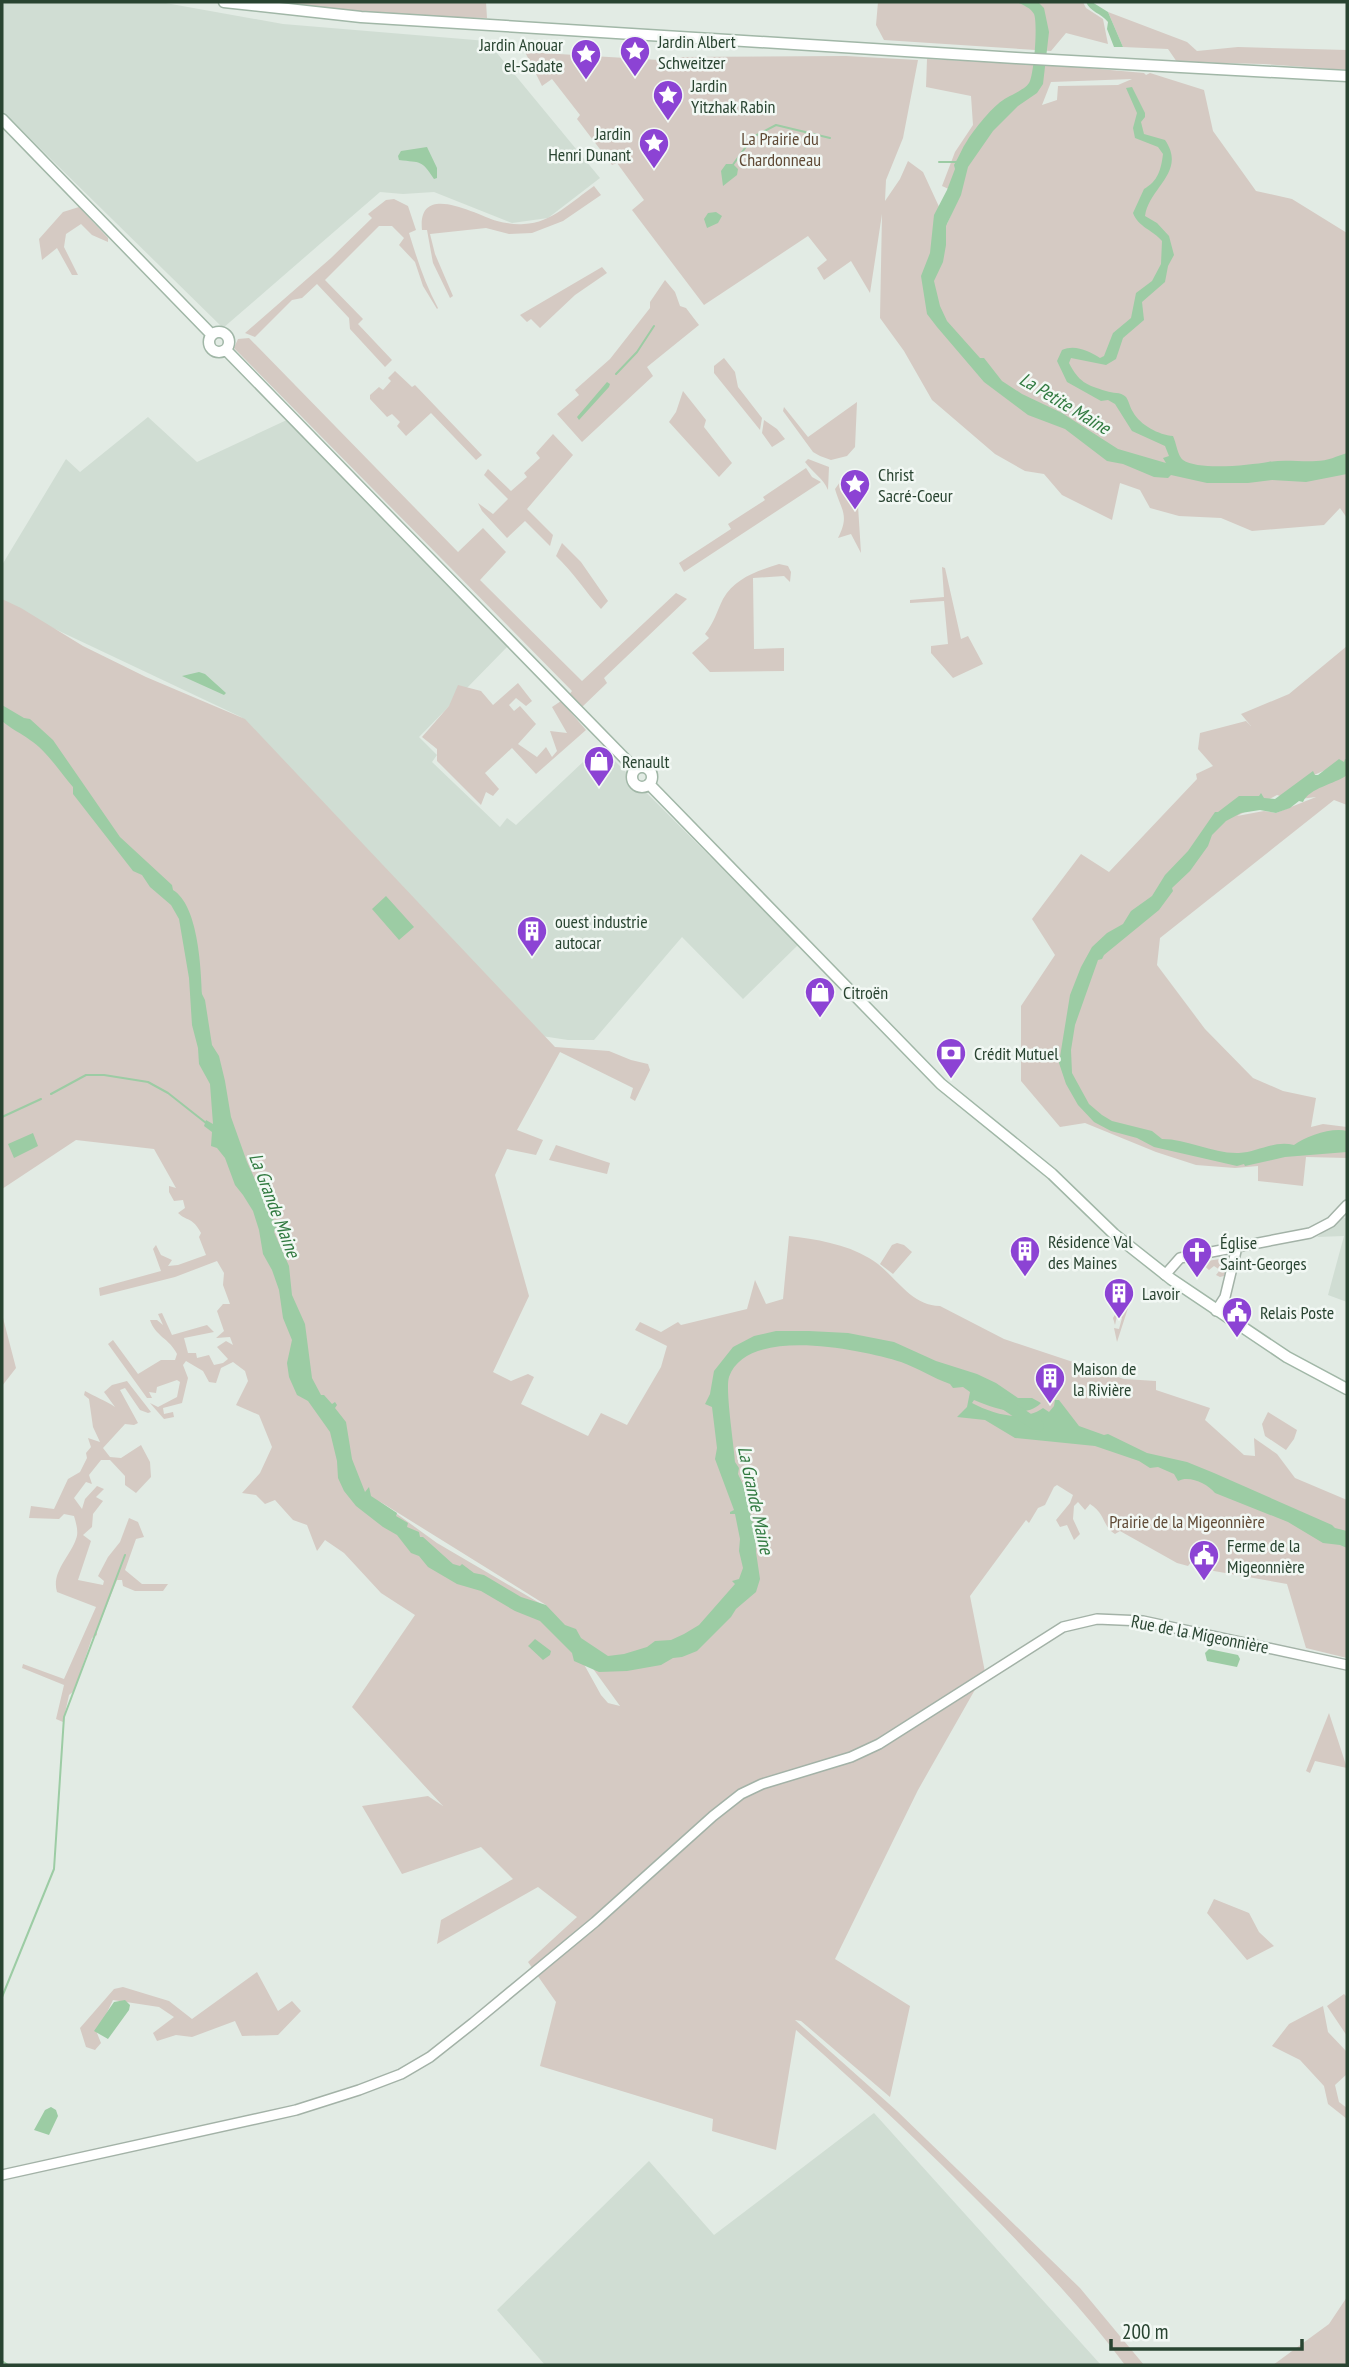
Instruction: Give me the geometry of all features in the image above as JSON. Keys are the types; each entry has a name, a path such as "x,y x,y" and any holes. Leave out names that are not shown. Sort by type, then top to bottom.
{"main road":[{"path":"224,2 348,16 1347,76"},
{"path":"2,119 212,335 209,344 212,349 217,352 226,349 635,769 632,779 635,785 644,787 649,784 941,1084 1052,1174 1114,1234 1165,1275 1287,1357 1347,1388"}],"street":[{"path":"1165,1275 1180,1258 1310,1234 1331,1222 1347,1205"},
{"path":"1216,1311 1225,1297 1237,1247"},
{"name":"Rue de la Migeonnière","path":"2,2175 296,2109 348,2094 401,2074 430,2057 483,2015 595,1922 741,1794 762,1784 837,1762 866,1750 1063,1627 1097,1619 1143,1621 1347,1665"}],"shaded area":[{"path":"160,2 283,24 487,41 600,178 548,218 512,223 434,192 380,192 223,328 2,111 2,4"},
{"path":"1017,2 1038,2 1044,8 1049,32 1043,84 1037,93 1018,106 993,131 968,167 961,195 946,226 943,262 934,281 947,321 980,358 984,358 1002,381 1022,394 1062,413 1118,449 1166,463 1163,458 1169,456 1165,446 1132,431 1115,404 1108,400 1101,401 1067,382 1057,361 1062,350 1072,348 1087,351 1100,358 1104,356 1113,333 1131,318 1136,293 1152,281 1161,264 1162,241 1138,222 1133,213 1144,189 1158,174 1163,154 1158,147 1135,138 1133,128 1137,113 1126,88 1132,87 1145,113 1141,122 1144,134 1165,140 1171,151 1169,170 1153,196 1145,216 1157,223 1169,236 1174,255 1168,266 1165,282 1142,302 1144,320 1123,338 1116,359 1106,365 1071,358 1069,363 1076,375 1088,385 1126,397 1140,421 1156,431 1173,436 1183,460 1200,465 1225,466 1280,461 1320,461 1347,453 1347,474 1306,482 1272,480 1207,483 1171,475 1168,478 1154,477 1123,464 1107,461 1065,429 1028,415 984,382 927,314 921,276 930,253 934,215 947,190 954,165 986,116 1001,101 1027,86 1031,78 1035,19 1031,10"},
{"path":"1086,2 1092,2 1108,12 1123,47 1114,47 1107,29 1108,22"},
{"path":"427,147 437,168 437,178 434,179 423,165 399,160 398,156 401,151"},
{"path":"726,164 733,164 738,169 737,175 723,186 721,171"},
{"path":"716,212 722,216 718,223 707,228 704,219 708,213"},
{"path":"607,382 609,387 579,420 577,417"},
{"path":"148,417 197,462 291,418 508,646 419,737 437,755 432,762 500,827 507,818 516,825 600,746 798,945 743,999 682,937 594,1040 568,1040 535,1035 241,717 2,604 2,565 66,459 80,472"},
{"path":"199,672 205,674 226,693 224,695 182,676"},
{"path":"2,705 30,719 53,740 120,837 172,885 188,909 196,938 202,994 212,1045 219,1056 231,1117 247,1162 277,1227 274,1232 289,1266 292,1295 305,1324 312,1378 321,1395 332,1404 335,1402 335,1408 346,1422 352,1459 365,1492 369,1487 371,1496 397,1513 396,1516 408,1523 407,1527 419,1532 420,1537 453,1564 462,1564 521,1597 546,1605 565,1625 576,1629 581,1638 608,1656 647,1647 655,1641 671,1640 699,1625 735,1584 732,1581 739,1579 743,1568 735,1514 730,1514 734,1510 715,1459 717,1448 712,1407 705,1404 710,1394 714,1371 733,1347 754,1336 776,1331 848,1333 894,1342 936,1361 977,1374 1018,1398 1032,1398 1041,1403 1034,1408 1018,1412 974,1400 972,1403 989,1411 1017,1416 1035,1413 1043,1408 1049,1412 1055,1400 1059,1400 1079,1426 1108,1434 1147,1453 1187,1462 1347,1531 1347,1548 1323,1543 1288,1522 1215,1493 1198,1481 1178,1481 1174,1474 1158,1467 1150,1468 1139,1461 1095,1446 1015,1438 985,1420 957,1417 967,1407 970,1392 963,1387 953,1388 950,1384 901,1362 834,1348 781,1346 758,1351 740,1361 728,1383 735,1462 749,1497 751,1519 755,1525 760,1579 756,1592 736,1609 697,1651 673,1658 661,1665 627,1671 599,1672 574,1661 572,1653 540,1621 515,1611 481,1591 457,1584 428,1567 419,1556 411,1553 397,1535 356,1506 344,1491 338,1478 330,1432 308,1401 297,1395 289,1377 287,1363 292,1340 283,1318 279,1290 263,1254 253,1211 235,1185 225,1158 217,1148 211,1146 212,1132 204,1126 206,1120 213,1124 210,1084 199,1064 179,919 171,905 150,887 142,875 133,871 73,794 73,787 47,755 36,744 2,721"},
{"path":"1339,759 1344,762 1347,760 1347,775 1311,793 1303,802 1299,801 1276,813 1260,810 1241,813 1226,821 1212,835 1208,846 1190,871 1172,888 1173,891 1159,910 1098,960 1075,1025 1071,1050 1072,1073 1089,1104 1112,1121 1152,1131 1162,1139 1229,1153 1280,1144 1294,1145 1319,1133 1341,1130 1347,1131 1347,1152 1285,1157 1237,1166 1154,1147 1094,1122 1078,1105 1066,1084 1059,1063 1070,995 1092,947 1107,933 1123,924 1131,911 1152,896 1165,875 1188,851 1215,812 1239,796 1259,796 1261,793 1264,798 1275,799 1313,771 1318,775"},
{"path":"386,896 414,927 399,940 372,909"},
{"path":"33,1133 38,1146 14,1158 8,1144"},
{"path":"1343,1217 1347,1219 1347,1302 1328,1295 1344,1236 1317,1237"},
{"path":"535,1639 551,1651 543,1660 528,1646"},
{"path":"1209,1649 1238,1655 1240,1659 1237,1667 1207,1661 1205,1653"},
{"path":"125,2000 130,2005 129,2010 108,2039 94,2031 114,2002"},
{"path":"51,2107 56,2110 58,2116 49,2135 34,2130 45,2110"},
{"path":"874,2113 1101,2365 545,2365 497,2310 649,2161 714,2235"}],"green space":[{"path":"264,2 486,2 487,18 370,15"},
{"path":"878,2 1083,2 1086,8 1103,19 1108,44 1066,33 1051,51 884,40 876,25"},
{"path":"1108,12 1187,42 1197,51 1238,47 1347,50 1347,70 1177,62 1168,49 1123,47"},
{"name":"La Prairie du Chardonneau","path":"525,52 676,61 681,57 846,56 918,60 903,138 886,180 885,201 908,161 923,172 947,224 960,194 942,186 955,152 973,125 971,96 926,87 927,59 1065,66 1146,75 1150,73 1204,90 1213,131 1256,191 1292,199 1347,233 1347,518 1340,508 1324,525 1252,531 1221,518 1179,516 1150,508 1140,490 1120,483 1112,520 1062,495 1044,474 1025,471 995,454 932,400 904,351 880,318 882,214 870,293 851,261 824,280 817,268 827,260 808,236 704,305 632,210 644,200 617,163 612,165 577,119 580,115 552,79 542,86","holes":["1132,79 1118,85 1058,86 1057,100 1042,105 1051,82"]},
{"path":"594,186 601,195 563,221 532,233 509,234 486,228 430,234 435,254 453,296 450,298 433,263 427,230 422,230 423,215 429,207 449,204 497,221 534,223 553,215"},
{"path":"394,199 408,206 416,230 409,233 425,281 438,308 423,286 415,262 399,245 404,238 392,226 379,226 325,280 363,319 358,324 392,360 385,367 350,329 349,318 317,284 302,298 292,300 255,337 245,333 331,258 372,218 368,214 386,200"},
{"path":"79,207 108,238 108,242 92,235 81,224 66,234 64,247 78,275 72,275 57,248 42,260 39,239 63,212"},
{"path":"602,267 607,273 575,295 540,328 531,319 527,322 520,315"},
{"path":"665,280 675,292 680,306 686,308 699,325 647,367 653,376 582,442 557,414 579,395 575,390 610,359 650,308 650,302"},
{"path":"249,338 458,552 483,528 506,552 480,580 582,681 676,593 687,599 604,678 607,683 582,707 569,695 572,691 234,348 238,339"},
{"path":"724,358 735,372 738,387 762,418 760,430 714,373 714,366"},
{"path":"395,371 412,387 415,385 482,455 476,460 431,413 406,436 397,426 400,422 392,414 387,417 370,399 370,395 379,387 383,390 391,381 388,378"},
{"path":"683,391 706,420 704,427 732,463 719,477 669,422 676,412"},
{"path":"857,402 855,447 847,456 831,460 813,452 783,411 784,407 808,437"},
{"path":"764,420 785,439 772,447 762,433"},
{"path":"553,434 573,455 527,509 553,535 550,546 525,521 507,538 478,503 493,514 508,499 484,475 488,469 511,491 527,477 524,473 540,458 536,453"},
{"path":"808,459 829,467 828,490 805,462"},
{"path":"806,468 812,477 821,482 684,572 679,563 731,529 728,524"},
{"path":"847,481 857,490 861,553 851,534 838,538 844,518 835,489 840,482"},
{"path":"562,543 581,562 608,601 601,609 556,556"},
{"path":"779,564 788,566 791,572 790,582 784,576 753,578 754,649 784,648 784,671 710,672 692,653 709,638 705,634 723,599 740,581"},
{"path":"942,567 945,568 961,639 968,636 983,664 953,678 931,653 931,646 948,644 944,601 910,603 910,600 944,597"},
{"name":"Prairie de la Migeonnière","path":"2,599 83,646 146,677 245,719 555,1047 609,1051 648,1064 650,1070 635,1101 630,1098 633,1088 560,1052 517,1130 543,1140 536,1155 507,1149 495,1175 529,1296 493,1372 511,1381 528,1374 534,1377 521,1404 588,1436 601,1413 627,1425 661,1367 667,1346 635,1330 640,1322 661,1332 678,1322 681,1325 747,1309 755,1280 766,1304 783,1299 789,1236 830,1243 860,1253 878,1264 919,1300 940,1306 1004,1339 1124,1379 1156,1381 1156,1390 1210,1408 1205,1420 1244,1455 1255,1456 1254,1438 1277,1454 1295,1478 1347,1500 1347,1658 1306,1648 1287,1584 1214,1571 1192,1561 1188,1566 1177,1563 1120,1531 1115,1534 1090,1504 1085,1510 1078,1502 1074,1506 1073,1519 1080,1534 1074,1540 1067,1525 1060,1527 1056,1520 1073,1495 1057,1485 1054,1487 1045,1505 1038,1508 1029,1523 1026,1520 970,1596 985,1672 918,1790 835,1959 910,2006 890,2097 801,2021 795,2020 897,2111 1080,2288 1144,2365 1125,2365 1077,2306 991,2214 895,2120 796,2030 776,2150 712,2131 713,2119 540,2066 556,2002 528,1962 577,1917 538,1887 437,1944 441,1920 513,1879 481,1847 402,1874 362,1806 428,1796 443,1806 352,1707 415,1615 381,1593 344,1553 325,1540 317,1551 307,1525 293,1520 275,1500 265,1504 256,1495 242,1493 260,1473 272,1447 259,1415 236,1405 248,1381 245,1371 233,1362 221,1368 216,1383 209,1382 203,1371 186,1361 183,1365 188,1378 182,1403 163,1408 164,1414 173,1412 174,1417 164,1419 150,1403 158,1407 177,1397 180,1382 177,1380 157,1387 156,1393 149,1392 152,1398 147,1398 108,1344 113,1340 138,1374 161,1360 175,1360 177,1354 174,1349 155,1330 150,1320 157,1320 163,1325 158,1314 162,1313 172,1335 207,1325 214,1332 184,1338 188,1353 196,1353 197,1358 209,1355 214,1365 223,1363 228,1359 217,1347 226,1341 233,1345 230,1337 216,1338 224,1331 217,1311 223,1304 230,1304 223,1285 224,1273 217,1261 175,1277 100,1296 99,1288 161,1271 153,1249 156,1245 161,1255 172,1260 168,1266 206,1255 198,1228 178,1213 185,1208 183,1200 174,1201 169,1186 176,1188 154,1149 76,1140 2,1189","holes":["379,1501 546,1605 548,1608 437,1543","565,1630 620,1706 608,1703 601,1695"]},
{"path":"1347,646 1347,761 1302,780 1347,769 1347,805 1334,800 1160,938 1157,965 1205,1029 1253,1078 1283,1091 1316,1098 1311,1127 1323,1124 1347,1127 1347,1158 1306,1157 1303,1186 1258,1181 1258,1166 1235,1168 1196,1165 1085,1123 1060,1127 1021,1081 1021,1006 1055,955 1032,919 1081,854 1109,872 1197,779 1196,774 1213,766 1198,749 1200,733 1246,721 1251,726 1241,714 1289,694","holes":["1277,795 1292,800 1316,797 1276,813 1264,811 1237,816"]},
{"path":"518,683 532,701 526,706 516,698 509,705 514,711 520,706 536,724 518,744 537,757 546,747 552,757 557,751 550,731 567,733 552,707 561,701 586,730 536,774 512,748 485,773 499,789 493,796 486,792 481,805 437,761 437,749 422,737 449,706 458,685 481,691 493,705"},
{"path":"556,1145 610,1163 607,1174 549,1160"},
{"path":"897,1243 912,1252 893,1274 880,1264 892,1245"},
{"path":"1220,1259 1228,1263 1224,1276 1220,1277 1216,1275 1220,1270 1214,1266 1209,1270 1200,1262"},
{"path":"1122,1303 1128,1305 1128,1308 1117,1342 1114,1328 1119,1329 1122,1318 1117,1316 1115,1325 1113,1318"},
{"path":"2,1314 16,1368 2,1386"},
{"path":"127,1381 151,1412 140,1410 125,1388 120,1390 138,1423 125,1424 103,1448 110,1457 121,1458 141,1445 150,1462 151,1477 136,1493 125,1485 125,1476 110,1460 101,1460 89,1475 92,1484 86,1482 74,1498 82,1509 85,1499 97,1486 104,1489 96,1497 103,1501 93,1514 92,1527 83,1535 91,1541 78,1580 103,1585 104,1581 98,1576 120,1542 129,1518 138,1522 144,1537 136,1539 125,1570 142,1584 168,1584 163,1591 135,1591 123,1586 122,1580 117,1580 97,1635 92,1638 74,1691 69,1695 63,1722 56,1719 64,1685 22,1668 23,1664 64,1679 96,1607 57,1592 59,1571 77,1536 74,1516 64,1514 59,1519 29,1518 31,1506 54,1509 68,1479 80,1472 87,1458 86,1453 91,1447 88,1438 100,1442 93,1427 89,1399 84,1395 85,1391 115,1407 104,1392 112,1385"},
{"path":"1268,1412 1297,1430 1286,1450 1265,1436 1262,1424"},
{"path":"1329,1713 1347,1768 1315,1761 1310,1773 1306,1771"},
{"path":"1214,1899 1249,1913 1259,1932 1274,1946 1247,1960 1207,1913"},
{"path":"257,1972 278,2011 292,2001 301,2011 278,2035 242,2036 235,2021 192,2037 176,2035 157,2041 153,2033 174,2017 159,2007 113,2000 97,2033 101,2043 95,2050 86,2047 80,2028 114,1989 123,1987 169,2001 192,2019"},
{"path":"1344,1994 1347,1997 1347,2036 1327,2006"},
{"path":"1323,2006 1328,2032 1347,2052 1347,2074 1335,2085 1339,2102 1347,2108 1347,2119 1328,2104 1324,2086 1300,2060 1272,2046 1289,2024"},
{"path":"1347,2297 1347,2365 1273,2365 1329,2324"}],"waterway":[{"path":"732,166 753,137 776,125 830,138"},
{"path":"939,162 956,162"},
{"path":"616,374 637,352 654,326"},
{"path":"51,1094 86,1075 148,1082 168,1093 206,1123"},
{"path":"2,1117 41,1099"},
{"name":"La Grande Maine","path":"1004,1403 1038,1426"},
{"path":"2,1997 54,1869 64,1717 125,1555"},
{"path":"2,2361 8,2365"}],"place":[{"name":"Jardin Albert Schweitzer","path":"635,78"},
{"name":"Jardin Anouar el-Sadate","path":"586,81"},
{"name":"Jardin Yitzhak Rabin","path":"668,122"},
{"name":"Jardin Henri Dunant","path":"654,170"},
{"name":"Christ Sacré-Coeur","path":"855,511"},
{"name":"Renault","path":"599,788"},
{"name":"ouest industrie autocar","path":"532,958"},
{"name":"Citroën","path":"820,1019"},
{"name":"Crédit Mutuel","path":"951,1080"},
{"name":"Résidence Val des Maines","path":"1025,1278"},
{"name":"Église Saint-Georges","path":"1197,1279"},
{"name":"Lavoir","path":"1119,1320"},
{"name":"Relais Poste","path":"1237,1339"},
{"name":"Maison de la Rivière","path":"1050,1405"},
{"name":"Ferme de la Migeonnière","path":"1204,1582"}],"water label":[{"name":"La Petite Maine","path":"1065,403"}]}
